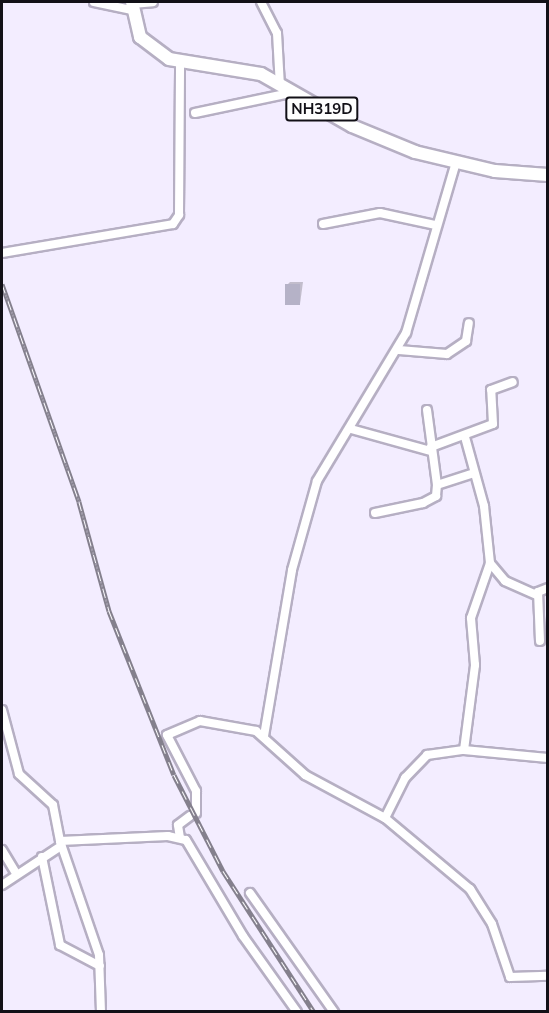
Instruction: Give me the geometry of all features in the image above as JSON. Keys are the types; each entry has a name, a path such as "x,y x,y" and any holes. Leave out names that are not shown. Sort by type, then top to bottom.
{"highway":[{"name":"NH319D","path":"132,5 147,46 180,62 244,69 352,126 456,162 548,175"}],"street":[{"path":"94,2 132,5 153,2"},
{"path":"195,113 285,89 277,33 261,2"},
{"path":"2,253 173,224 179,215 180,62"},
{"path":"264,736 292,570 317,481 399,350 435,225 456,162"},
{"path":"323,224 380,213 435,225"},
{"path":"399,350 447,354 466,341 469,323"},
{"path":"351,429 431,449 493,424 493,387 513,382"},
{"path":"375,513 423,503 436,496 437,485 427,410"},
{"path":"465,437 490,562 505,581 538,596"},
{"path":"437,485 474,474"},
{"path":"464,750 475,665 471,618 490,562"},
{"path":"538,596 548,588"},
{"path":"538,596 540,641"},
{"path":"2,710 19,774 53,805 61,844 100,966 101,1011"},
{"path":"180,837 178,825 193,814 196,791 167,735 200,721 237,724 264,736 305,775 385,818 470,889 492,924 510,977 548,976"},
{"path":"385,818 418,761 464,750 548,758"},
{"path":"2,885 16,873 61,844 180,837 195,848 243,936 297,1011"},
{"path":"2,850 16,873"},
{"path":"42,857 60,945 100,966"},
{"path":"250,893 334,1011"}],"building":[{"path":"285,284 300,284 300,305 285,305"}],"railway":[{"path":"2,284 79,502 109,611 174,775 223,871 314,1012"}]}
